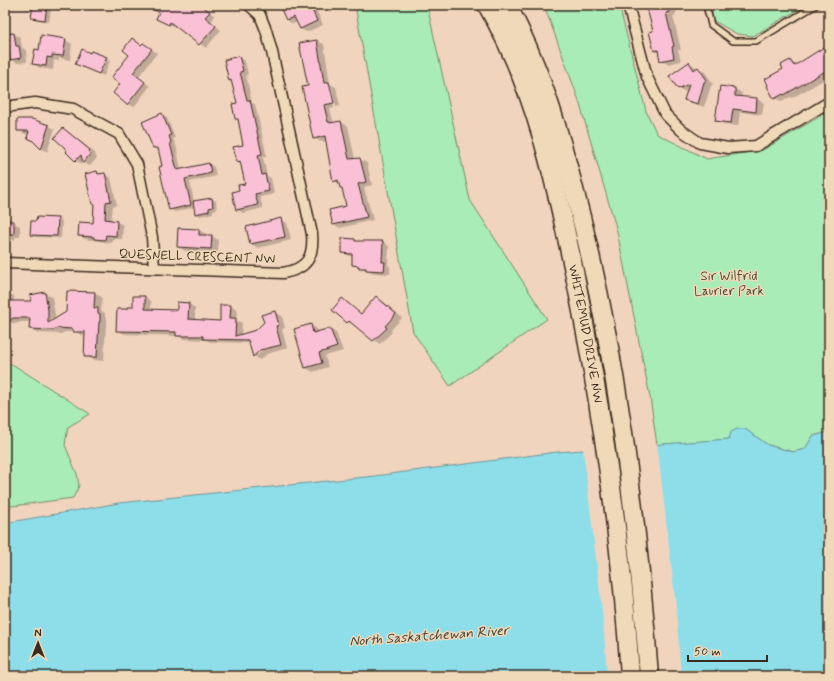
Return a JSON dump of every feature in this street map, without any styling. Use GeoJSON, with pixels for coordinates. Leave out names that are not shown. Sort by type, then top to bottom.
{"type":"FeatureCollection","features":[{"type":"Feature","properties":{"kind":"highway","name":"WHITEMUD DRIVE NW"},"geometry":{"type":"LineString","coordinates":[[487,5],[516,63],[527,90],[567,236],[598,398],[613,498],[627,626],[630,676]]}},
{"type":"Feature","properties":{"kind":"highway","name":"WHITEMUD DRIVE NW"},"geometry":{"type":"LineString","coordinates":[[508,5],[538,70],[550,104],[583,222],[595,277],[618,398],[630,476],[649,676]]}},
{"type":"Feature","properties":{"kind":"street","name":"QUESNELL CRESCENT NW"},"geometry":{"type":"LineString","coordinates":[[5,263],[283,273],[296,270],[307,262],[310,257],[312,245],[311,228],[272,52],[266,30],[260,16],[249,5]]}},
{"type":"Feature","properties":{"kind":"street"},"geometry":{"type":"LineString","coordinates":[[628,5],[647,77],[665,114],[681,130],[700,143],[728,148],[756,146],[829,102]]}},
{"type":"Feature","properties":{"kind":"street"},"geometry":{"type":"LineString","coordinates":[[5,107],[34,103],[73,110],[119,134],[137,164],[152,237],[154,268]]}},
{"type":"Feature","properties":{"kind":"lane"},"geometry":{"type":"LineString","coordinates":[[706,5],[711,25],[732,41],[756,41],[816,5]]}},
{"type":"Feature","properties":{"kind":"green space"},"geometry":{"type":"Polygon","coordinates":[[[355,5],[427,5],[470,200],[547,319],[450,386],[413,332],[355,5]]]}},
{"type":"Feature","properties":{"kind":"green space","name":"Sir Wilfrid Laurier Park"},"geometry":{"type":"Polygon","coordinates":[[[544,5],[619,5],[646,111],[657,134],[707,159],[763,150],[829,111],[829,432],[813,436],[805,449],[793,452],[768,445],[745,429],[729,439],[657,445],[650,397],[617,231],[578,98],[544,5]]]}},
{"type":"Feature","properties":{"kind":"green space"},"geometry":{"type":"Polygon","coordinates":[[[710,5],[806,5],[753,36],[737,34],[714,21],[710,5]]]}},
{"type":"Feature","properties":{"kind":"green space"},"geometry":{"type":"Polygon","coordinates":[[[12,364],[90,414],[68,427],[65,445],[77,474],[79,486],[73,498],[5,507],[5,366],[12,364]]]}},
{"type":"Feature","properties":{"kind":"water","name":"North Saskatchewan River"},"geometry":{"type":"Polygon","coordinates":[[[737,429],[745,429],[768,445],[793,452],[805,449],[813,436],[829,432],[829,676],[5,676],[5,523],[119,503],[375,476],[557,452],[729,439],[731,432],[737,429]]]}},
{"type":"Feature","properties":{"kind":"pier"},"geometry":{"type":"Polygon","coordinates":[[[657,443],[676,607],[681,676],[607,676],[603,619],[583,448],[657,443]]]}},
{"type":"Feature","properties":{"kind":"building"},"geometry":{"type":"Polygon","coordinates":[[[33,5],[47,5],[45,20],[31,18],[33,5]]]}},
{"type":"Feature","properties":{"kind":"building"},"geometry":{"type":"Polygon","coordinates":[[[142,5],[201,5],[210,12],[205,17],[216,26],[199,45],[170,22],[169,25],[156,19],[159,12],[142,5]]]}},
{"type":"Feature","properties":{"kind":"building"},"geometry":{"type":"Polygon","coordinates":[[[284,5],[310,5],[317,21],[300,29],[294,17],[286,20],[280,7],[284,5]]]}},
{"type":"Feature","properties":{"kind":"building"},"geometry":{"type":"Polygon","coordinates":[[[646,5],[667,5],[669,12],[666,13],[674,46],[672,47],[674,58],[660,61],[658,50],[654,51],[649,32],[653,31],[646,5]]]}},
{"type":"Feature","properties":{"kind":"building"},"geometry":{"type":"Polygon","coordinates":[[[14,33],[16,46],[19,46],[21,58],[10,60],[9,52],[5,53],[5,34],[14,33]]]}},
{"type":"Feature","properties":{"kind":"building"},"geometry":{"type":"Polygon","coordinates":[[[41,35],[66,39],[63,56],[52,55],[52,58],[47,57],[46,66],[32,64],[35,49],[39,50],[41,35]]]}},
{"type":"Feature","properties":{"kind":"building"},"geometry":{"type":"Polygon","coordinates":[[[132,38],[141,45],[143,43],[152,49],[133,73],[145,82],[127,105],[113,93],[120,84],[111,78],[129,55],[123,50],[132,38]]]}},
{"type":"Feature","properties":{"kind":"building"},"geometry":{"type":"Polygon","coordinates":[[[317,40],[324,83],[329,82],[334,103],[324,105],[328,122],[341,121],[349,159],[360,158],[366,182],[358,184],[367,217],[333,225],[329,210],[346,206],[342,188],[340,188],[338,180],[333,182],[325,136],[313,139],[302,87],[308,86],[299,43],[317,40]]]}},
{"type":"Feature","properties":{"kind":"building"},"geometry":{"type":"Polygon","coordinates":[[[829,44],[829,69],[784,95],[783,94],[774,99],[765,79],[783,69],[781,65],[790,60],[794,66],[829,44]]]}},
{"type":"Feature","properties":{"kind":"building"},"geometry":{"type":"Polygon","coordinates":[[[82,49],[90,53],[91,51],[107,57],[99,74],[75,64],[82,49]]]}},
{"type":"Feature","properties":{"kind":"building"},"geometry":{"type":"Polygon","coordinates":[[[239,56],[243,71],[240,72],[247,100],[250,100],[262,154],[258,155],[262,175],[265,174],[269,191],[255,194],[258,205],[236,210],[232,192],[239,190],[238,185],[245,184],[240,161],[237,162],[233,147],[243,145],[238,119],[235,119],[232,104],[237,103],[231,80],[229,81],[224,60],[239,56]]]}},
{"type":"Feature","properties":{"kind":"building"},"geometry":{"type":"Polygon","coordinates":[[[689,62],[694,70],[698,67],[707,80],[704,82],[698,104],[684,100],[689,84],[678,89],[669,76],[689,62]]]}},
{"type":"Feature","properties":{"kind":"building"},"geometry":{"type":"Polygon","coordinates":[[[720,86],[735,88],[735,96],[757,98],[756,112],[733,109],[731,123],[715,121],[720,86]]]}},
{"type":"Feature","properties":{"kind":"building"},"geometry":{"type":"Polygon","coordinates":[[[162,113],[171,135],[169,136],[170,143],[177,170],[209,163],[211,173],[185,179],[191,205],[169,210],[159,167],[162,166],[158,148],[153,148],[142,122],[162,113]]]}},
{"type":"Feature","properties":{"kind":"building"},"geometry":{"type":"Polygon","coordinates":[[[17,119],[32,119],[49,125],[41,149],[32,140],[27,138],[29,131],[17,131],[17,119]]]}},
{"type":"Feature","properties":{"kind":"building"},"geometry":{"type":"Polygon","coordinates":[[[63,128],[90,150],[89,151],[91,153],[83,163],[81,155],[75,161],[66,152],[67,151],[65,148],[54,138],[63,128]]]}},
{"type":"Feature","properties":{"kind":"building"},"geometry":{"type":"Polygon","coordinates":[[[97,171],[98,174],[105,173],[111,201],[106,202],[105,219],[117,221],[116,236],[106,235],[105,240],[94,239],[94,237],[78,236],[79,222],[93,223],[94,204],[92,204],[85,174],[97,171]]]}},
{"type":"Feature","properties":{"kind":"building"},"geometry":{"type":"Polygon","coordinates":[[[212,198],[213,207],[209,208],[209,211],[195,214],[193,201],[212,198]]]}},
{"type":"Feature","properties":{"kind":"building"},"geometry":{"type":"Polygon","coordinates":[[[37,217],[58,218],[57,236],[30,235],[31,221],[36,221],[37,217]]]}},
{"type":"Feature","properties":{"kind":"building"},"geometry":{"type":"Polygon","coordinates":[[[281,218],[285,237],[250,244],[246,227],[281,218]]]}},
{"type":"Feature","properties":{"kind":"building"},"geometry":{"type":"Polygon","coordinates":[[[5,221],[14,221],[14,234],[5,234],[5,221]]]}},
{"type":"Feature","properties":{"kind":"building"},"geometry":{"type":"Polygon","coordinates":[[[178,228],[199,229],[199,235],[212,235],[211,249],[177,247],[178,228]]]}},
{"type":"Feature","properties":{"kind":"building"},"geometry":{"type":"Polygon","coordinates":[[[342,238],[355,239],[355,241],[383,241],[382,262],[385,262],[384,271],[366,270],[366,268],[359,268],[359,266],[352,265],[352,254],[342,253],[342,238]]]}},
{"type":"Feature","properties":{"kind":"building"},"geometry":{"type":"Polygon","coordinates":[[[67,291],[95,292],[94,308],[98,308],[98,313],[100,314],[97,357],[84,357],[85,332],[73,332],[73,329],[57,328],[54,330],[29,329],[30,318],[13,318],[5,324],[5,301],[31,301],[30,295],[45,292],[48,310],[48,323],[66,312],[67,291]]]}},
{"type":"Feature","properties":{"kind":"building"},"geometry":{"type":"Polygon","coordinates":[[[133,296],[145,296],[145,309],[177,310],[177,302],[189,303],[188,319],[220,321],[220,305],[231,305],[230,318],[236,318],[235,336],[256,330],[264,322],[261,315],[275,311],[279,325],[276,326],[281,345],[260,350],[253,357],[248,340],[203,339],[203,336],[176,336],[176,332],[116,331],[117,309],[127,309],[127,307],[133,307],[133,296]]]}},
{"type":"Feature","properties":{"kind":"building"},"geometry":{"type":"Polygon","coordinates":[[[376,296],[396,314],[385,326],[387,328],[373,341],[349,321],[347,323],[332,310],[342,298],[361,314],[376,296]]]}},
{"type":"Feature","properties":{"kind":"building"},"geometry":{"type":"Polygon","coordinates":[[[311,324],[313,333],[330,328],[337,347],[319,353],[322,363],[305,368],[294,329],[311,324]]]}}]}
